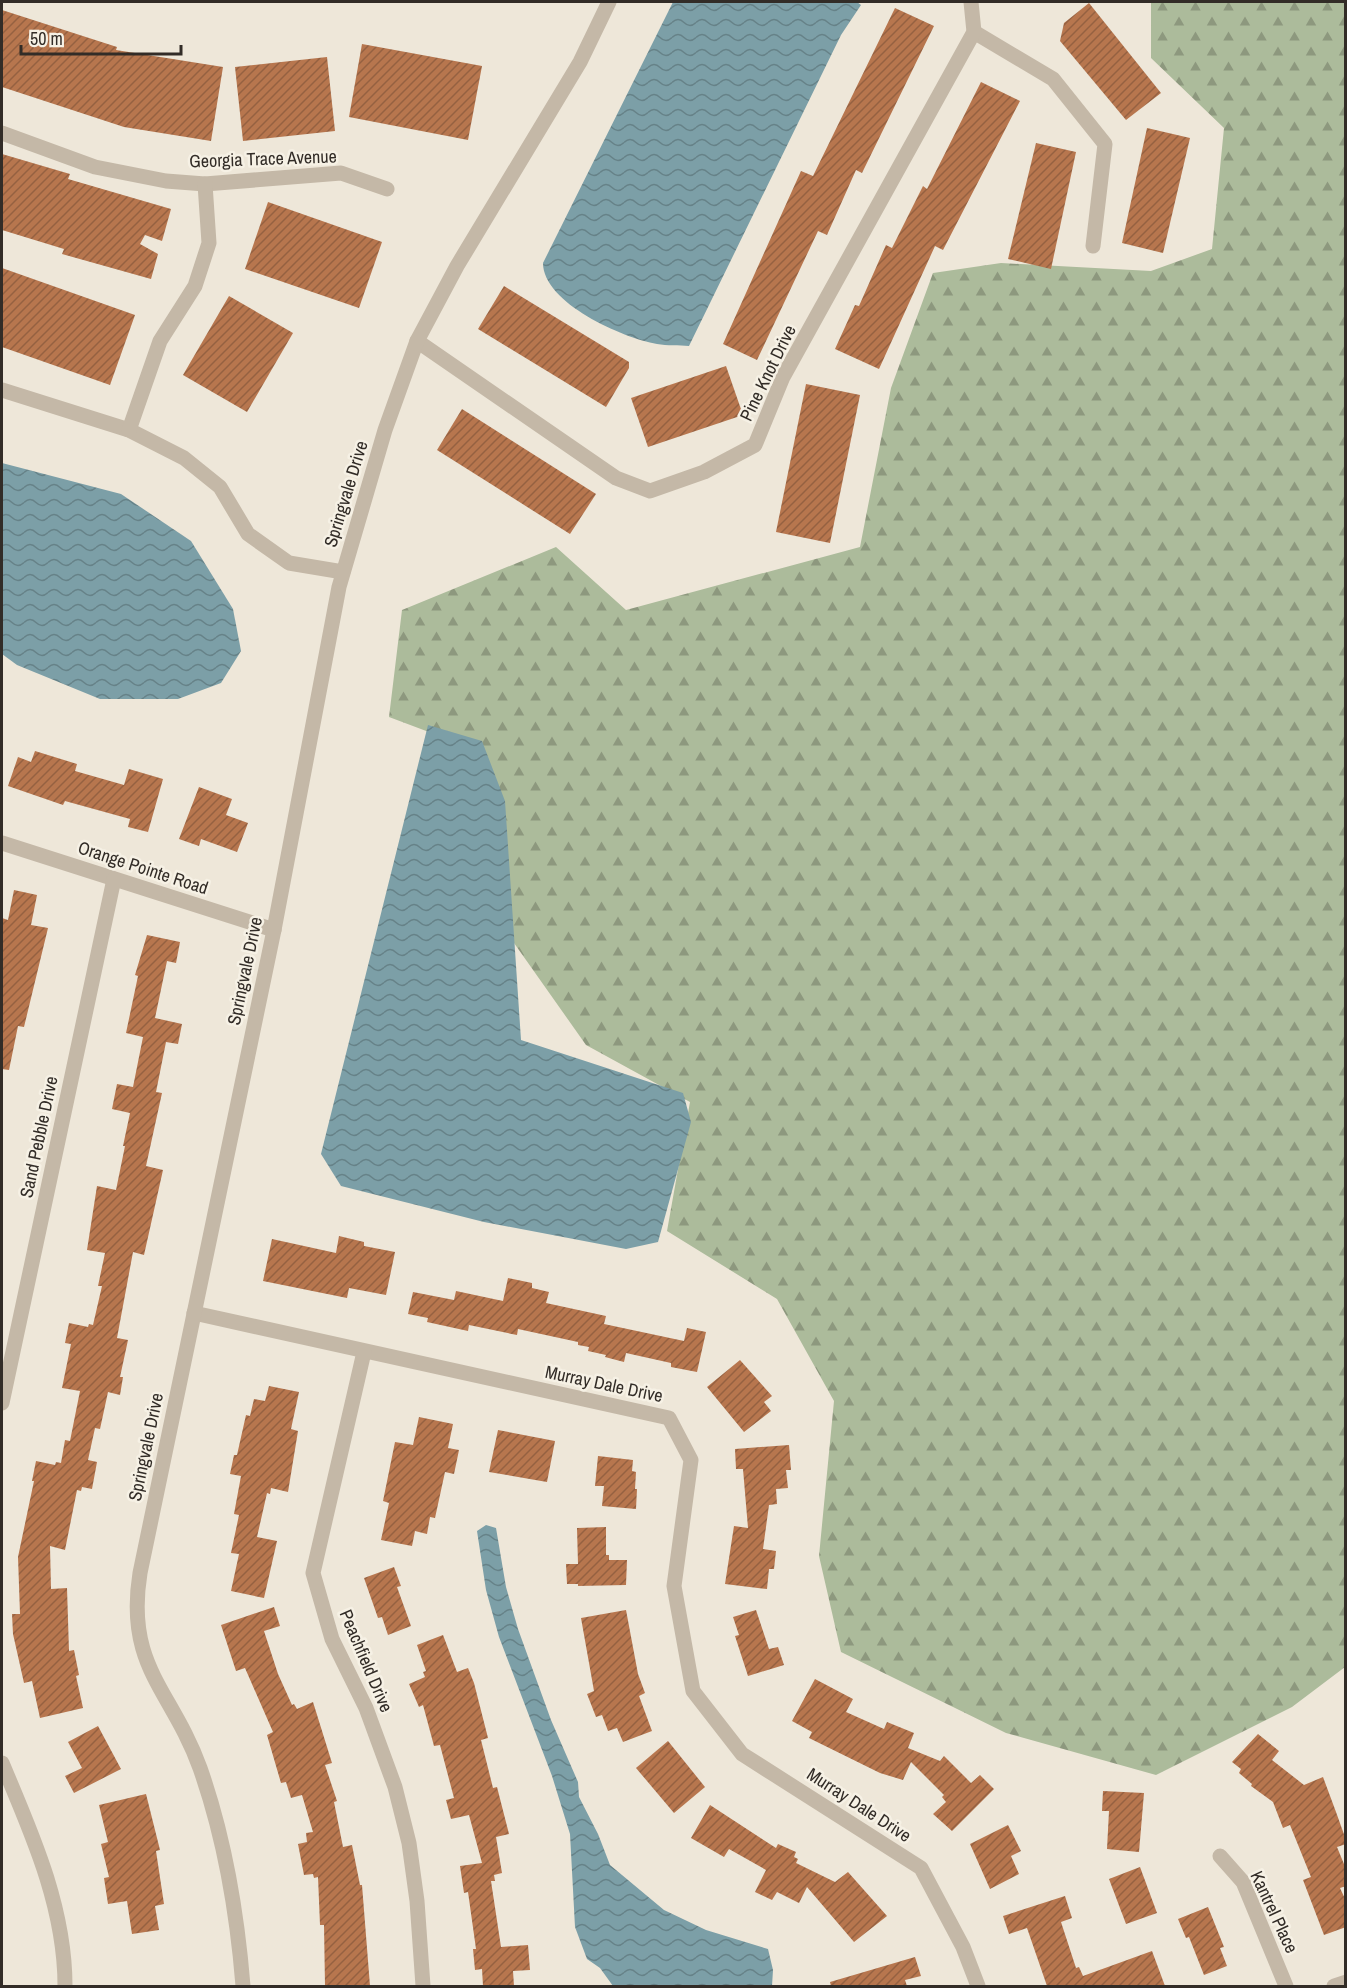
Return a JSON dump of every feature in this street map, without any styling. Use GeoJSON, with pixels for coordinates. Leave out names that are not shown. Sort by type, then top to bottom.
{"type":"FeatureCollection","features":[{"type":"Feature","properties":{"kind":"street","name":"Springvale Drive"},"geometry":{"type":"LineString","coordinates":[[243,1986],[230,1872],[217,1822],[199,1767],[143,1656],[137,1626],[136,1599],[140,1573],[274,930],[343,572],[385,430],[417,340],[457,266],[580,62],[609,2]]}},
{"type":"Feature","properties":{"kind":"street"},"geometry":{"type":"LineString","coordinates":[[971,2],[974,32],[1053,79],[1105,144],[1092,246]]}},
{"type":"Feature","properties":{"kind":"street","name":"Pine Knot Drive"},"geometry":{"type":"LineString","coordinates":[[417,340],[616,477],[650,491],[704,472],[755,445],[783,378],[974,32]]}},
{"type":"Feature","properties":{"kind":"street","name":"Georgia Trace Avenue"},"geometry":{"type":"LineString","coordinates":[[2,134],[95,167],[166,181],[205,184],[341,173],[387,189]]}},
{"type":"Feature","properties":{"kind":"street"},"geometry":{"type":"LineString","coordinates":[[129,430],[160,341],[195,286],[209,243],[205,184]]}},
{"type":"Feature","properties":{"kind":"street"},"geometry":{"type":"LineString","coordinates":[[2,390],[129,430],[184,458],[220,487],[248,534],[289,563],[343,572]]}},
{"type":"Feature","properties":{"kind":"street","name":"Orange Pointe Road"},"geometry":{"type":"LineString","coordinates":[[2,843],[274,930]]}},
{"type":"Feature","properties":{"kind":"street","name":"Sand Pebble Drive"},"geometry":{"type":"LineString","coordinates":[[2,1403],[114,879]]}},
{"type":"Feature","properties":{"kind":"street","name":"Murray Dale Drive"},"geometry":{"type":"LineString","coordinates":[[194,1313],[669,1418],[691,1460],[674,1586],[693,1691],[742,1754],[921,1868],[963,1947],[978,1986]]}},
{"type":"Feature","properties":{"kind":"street","name":"Peachfield Drive"},"geometry":{"type":"LineString","coordinates":[[363,1352],[313,1573],[332,1639],[366,1708],[395,1787],[409,1843],[417,1901],[423,1986]]}},
{"type":"Feature","properties":{"kind":"street"},"geometry":{"type":"LineString","coordinates":[[2,1763],[44,1863],[65,1962],[64,1986]]}},
{"type":"Feature","properties":{"kind":"street","name":"Kantrel Place"},"geometry":{"type":"LineString","coordinates":[[1220,1856],[1243,1882],[1286,1986]]}},
{"type":"Feature","properties":{"kind":"street"},"geometry":{"type":"LineString","coordinates":[[1335,1986],[1346,1982]]}},
{"type":"Feature","properties":{"kind":"green space"},"geometry":{"type":"Polygon","coordinates":[[[1151,2],[1345,2],[1345,1667],[1292,1707],[1156,1775],[1006,1733],[841,1652],[819,1556],[834,1401],[777,1299],[667,1231],[690,1102],[586,1045],[514,943],[482,752],[389,717],[402,610],[556,547],[626,610],[860,547],[891,388],[933,273],[1001,263],[1151,271],[1212,249],[1224,128],[1151,58],[1151,2]]]}},
{"type":"Feature","properties":{"kind":"water"},"geometry":{"type":"Polygon","coordinates":[[[673,2],[857,2],[861,5],[841,35],[689,346],[661,345],[642,340],[587,316],[556,292],[547,278],[543,263],[673,2]]]}},
{"type":"Feature","properties":{"kind":"water"},"geometry":{"type":"Polygon","coordinates":[[[2,463],[121,494],[191,541],[233,609],[241,651],[221,683],[178,699],[100,699],[17,665],[2,654],[2,463]]]}},
{"type":"Feature","properties":{"kind":"water"},"geometry":{"type":"Polygon","coordinates":[[[428,725],[482,741],[505,801],[521,1040],[683,1093],[691,1122],[658,1242],[626,1249],[484,1222],[341,1186],[321,1154],[428,725]]]}},
{"type":"Feature","properties":{"kind":"water"},"geometry":{"type":"Polygon","coordinates":[[[486,1525],[496,1528],[506,1587],[518,1629],[551,1720],[578,1782],[579,1797],[598,1834],[610,1865],[664,1910],[706,1930],[768,1949],[773,1970],[772,1986],[613,1986],[600,1968],[587,1959],[575,1927],[570,1834],[552,1776],[499,1637],[486,1590],[477,1531],[486,1525]]]}},
{"type":"Feature","properties":{"kind":"building"},"geometry":{"type":"Polygon","coordinates":[[[1089,3],[1161,93],[1126,120],[1060,41],[1064,23],[1089,3]]]}},
{"type":"Feature","properties":{"kind":"building"},"geometry":{"type":"Polygon","coordinates":[[[895,8],[934,26],[862,173],[856,170],[827,235],[818,231],[757,360],[723,344],[801,171],[813,176],[895,8]]]}},
{"type":"Feature","properties":{"kind":"building"},"geometry":{"type":"Polygon","coordinates":[[[2,10],[117,47],[116,50],[223,67],[211,141],[124,127],[2,87],[2,10]]]}},
{"type":"Feature","properties":{"kind":"building"},"geometry":{"type":"Polygon","coordinates":[[[362,44],[482,66],[468,140],[349,117],[362,44]]]}},
{"type":"Feature","properties":{"kind":"building"},"geometry":{"type":"Polygon","coordinates":[[[327,57],[335,131],[243,141],[235,67],[327,57]]]}},
{"type":"Feature","properties":{"kind":"building"},"geometry":{"type":"Polygon","coordinates":[[[981,82],[1020,101],[943,250],[935,246],[879,369],[835,349],[855,305],[859,306],[886,245],[892,248],[923,186],[927,189],[981,82]]]}},
{"type":"Feature","properties":{"kind":"building"},"geometry":{"type":"Polygon","coordinates":[[[1147,128],[1190,138],[1163,253],[1122,243],[1147,128]]]}},
{"type":"Feature","properties":{"kind":"building"},"geometry":{"type":"Polygon","coordinates":[[[1036,143],[1076,152],[1051,269],[1008,259],[1036,143]]]}},
{"type":"Feature","properties":{"kind":"building"},"geometry":{"type":"Polygon","coordinates":[[[2,154],[70,174],[68,179],[171,209],[162,241],[145,235],[140,244],[158,254],[151,279],[62,254],[64,249],[2,230],[2,154]]]}},
{"type":"Feature","properties":{"kind":"building"},"geometry":{"type":"Polygon","coordinates":[[[268,202],[382,242],[359,308],[245,269],[268,202]]]}},
{"type":"Feature","properties":{"kind":"building"},"geometry":{"type":"Polygon","coordinates":[[[2,268],[135,315],[110,385],[2,347],[2,268]]]}},
{"type":"Feature","properties":{"kind":"building"},"geometry":{"type":"Polygon","coordinates":[[[504,286],[629,362],[629,368],[606,407],[478,329],[504,286]]]}},
{"type":"Feature","properties":{"kind":"building"},"geometry":{"type":"Polygon","coordinates":[[[229,296],[293,333],[247,412],[183,375],[229,296]]]}},
{"type":"Feature","properties":{"kind":"building"},"geometry":{"type":"Polygon","coordinates":[[[726,366],[743,415],[648,447],[631,398],[726,366]]]}},
{"type":"Feature","properties":{"kind":"building"},"geometry":{"type":"Polygon","coordinates":[[[806,384],[860,395],[830,543],[776,532],[806,384]]]}},
{"type":"Feature","properties":{"kind":"building"},"geometry":{"type":"Polygon","coordinates":[[[462,409],[596,494],[570,534],[437,450],[462,409]]]}},
{"type":"Feature","properties":{"kind":"building"},"geometry":{"type":"Polygon","coordinates":[[[35,751],[77,764],[75,771],[124,785],[129,769],[163,779],[148,832],[128,827],[130,819],[65,801],[63,805],[8,786],[18,757],[31,762],[35,751]]]}},
{"type":"Feature","properties":{"kind":"building"},"geometry":{"type":"Polygon","coordinates":[[[199,787],[232,799],[226,815],[248,823],[237,852],[201,839],[199,846],[179,839],[199,787]]]}},
{"type":"Feature","properties":{"kind":"building"},"geometry":{"type":"Polygon","coordinates":[[[14,890],[37,895],[31,925],[48,928],[24,1027],[18,1026],[9,1070],[2,1069],[2,918],[8,920],[14,890]]]}},
{"type":"Feature","properties":{"kind":"building"},"geometry":{"type":"Polygon","coordinates":[[[147,935],[180,942],[176,963],[167,961],[155,1018],[182,1024],[178,1044],[166,1042],[156,1092],[162,1093],[146,1166],[163,1170],[144,1255],[133,1252],[117,1338],[128,1340],[120,1377],[123,1377],[120,1395],[108,1392],[100,1429],[95,1428],[88,1460],[97,1462],[92,1489],[82,1487],[81,1491],[77,1490],[65,1550],[50,1546],[51,1589],[67,1588],[69,1651],[74,1650],[79,1675],[76,1676],[83,1708],[40,1718],[32,1681],[24,1683],[13,1634],[12,1614],[20,1614],[18,1557],[36,1461],[55,1465],[56,1462],[61,1463],[65,1440],[70,1441],[80,1391],[62,1388],[71,1344],[65,1343],[69,1323],[88,1327],[89,1324],[93,1325],[102,1286],[98,1286],[105,1253],[87,1250],[97,1186],[116,1190],[125,1146],[123,1146],[130,1113],[112,1109],[117,1084],[133,1087],[143,1037],[126,1033],[138,976],[135,975],[147,935]]]}},
{"type":"Feature","properties":{"kind":"building"},"geometry":{"type":"Polygon","coordinates":[[[339,1236],[364,1242],[364,1246],[395,1252],[386,1295],[349,1288],[347,1298],[263,1281],[272,1239],[336,1253],[339,1236]]]}},
{"type":"Feature","properties":{"kind":"building"},"geometry":{"type":"Polygon","coordinates":[[[508,1278],[532,1283],[532,1288],[549,1292],[546,1303],[606,1316],[604,1324],[684,1341],[687,1328],[706,1332],[697,1372],[671,1367],[671,1363],[626,1353],[624,1362],[588,1351],[589,1347],[578,1345],[578,1342],[518,1329],[517,1335],[469,1325],[468,1331],[427,1322],[428,1318],[408,1314],[413,1292],[454,1300],[456,1291],[503,1301],[508,1278]]]}},
{"type":"Feature","properties":{"kind":"building"},"geometry":{"type":"Polygon","coordinates":[[[740,1360],[772,1396],[764,1402],[771,1411],[744,1432],[707,1387],[740,1360]]]}},
{"type":"Feature","properties":{"kind":"building"},"geometry":{"type":"Polygon","coordinates":[[[269,1386],[299,1392],[291,1429],[298,1431],[288,1492],[271,1488],[270,1494],[267,1493],[257,1537],[277,1541],[264,1598],[231,1591],[239,1554],[231,1553],[239,1515],[234,1514],[241,1476],[230,1474],[246,1415],[250,1416],[254,1399],[265,1401],[269,1386]]]}},
{"type":"Feature","properties":{"kind":"building"},"geometry":{"type":"Polygon","coordinates":[[[419,1417],[453,1424],[448,1448],[459,1450],[454,1474],[445,1472],[435,1518],[430,1517],[427,1534],[415,1531],[412,1546],[381,1540],[389,1503],[383,1501],[395,1442],[413,1445],[419,1417]]]}},
{"type":"Feature","properties":{"kind":"building"},"geometry":{"type":"Polygon","coordinates":[[[498,1430],[555,1441],[547,1482],[489,1472],[498,1430]]]}},
{"type":"Feature","properties":{"kind":"building"},"geometry":{"type":"Polygon","coordinates":[[[789,1445],[791,1470],[786,1470],[788,1488],[776,1489],[777,1504],[769,1505],[763,1549],[776,1551],[774,1569],[769,1569],[767,1589],[725,1584],[734,1526],[748,1528],[743,1469],[736,1469],[735,1449],[789,1445]]]}},
{"type":"Feature","properties":{"kind":"building"},"geometry":{"type":"Polygon","coordinates":[[[598,1456],[633,1460],[632,1471],[636,1472],[636,1509],[602,1506],[604,1486],[595,1486],[598,1456]]]}},
{"type":"Feature","properties":{"kind":"building"},"geometry":{"type":"Polygon","coordinates":[[[606,1527],[606,1555],[609,1555],[609,1560],[627,1560],[626,1585],[578,1586],[578,1584],[567,1584],[566,1564],[578,1564],[577,1528],[606,1527]]]}},
{"type":"Feature","properties":{"kind":"building"},"geometry":{"type":"Polygon","coordinates":[[[394,1567],[401,1586],[397,1587],[411,1626],[388,1635],[382,1617],[378,1618],[364,1578],[394,1567]]]}},
{"type":"Feature","properties":{"kind":"building"},"geometry":{"type":"Polygon","coordinates":[[[274,1607],[280,1626],[264,1631],[278,1674],[292,1705],[294,1704],[297,1709],[313,1702],[332,1763],[325,1765],[337,1801],[334,1802],[343,1847],[352,1845],[360,1885],[362,1885],[370,1986],[325,1986],[324,1925],[320,1925],[318,1877],[314,1878],[313,1874],[304,1875],[298,1844],[307,1842],[306,1833],[313,1832],[302,1795],[291,1798],[286,1782],[281,1783],[267,1735],[273,1732],[245,1668],[236,1671],[221,1625],[274,1607]]]}},
{"type":"Feature","properties":{"kind":"building"},"geometry":{"type":"Polygon","coordinates":[[[626,1610],[638,1674],[645,1693],[639,1696],[652,1731],[623,1742],[617,1728],[608,1731],[602,1715],[596,1717],[587,1694],[594,1691],[581,1618],[626,1610]]]}},
{"type":"Feature","properties":{"kind":"building"},"geometry":{"type":"Polygon","coordinates":[[[756,1610],[769,1649],[778,1647],[784,1665],[748,1676],[735,1636],[739,1635],[733,1617],[756,1610]]]}},
{"type":"Feature","properties":{"kind":"building"},"geometry":{"type":"Polygon","coordinates":[[[443,1635],[457,1672],[468,1668],[474,1683],[488,1738],[481,1740],[493,1788],[497,1787],[509,1834],[496,1837],[502,1873],[494,1875],[495,1881],[491,1881],[501,1947],[528,1945],[530,1970],[513,1971],[514,1986],[483,1986],[482,1969],[475,1970],[473,1949],[476,1949],[468,1892],[464,1893],[460,1866],[482,1863],[469,1815],[451,1819],[446,1800],[454,1798],[440,1745],[434,1746],[423,1705],[419,1707],[409,1684],[425,1677],[423,1672],[426,1671],[417,1645],[443,1635]]]}},
{"type":"Feature","properties":{"kind":"building"},"geometry":{"type":"Polygon","coordinates":[[[815,1679],[853,1699],[846,1712],[884,1729],[887,1722],[914,1733],[908,1748],[940,1761],[944,1756],[971,1783],[980,1775],[994,1789],[952,1831],[933,1814],[946,1802],[942,1797],[944,1795],[911,1762],[903,1780],[880,1773],[809,1738],[812,1732],[792,1721],[815,1679]]]}},
{"type":"Feature","properties":{"kind":"building"},"geometry":{"type":"Polygon","coordinates":[[[98,1726],[121,1769],[74,1793],[65,1776],[82,1768],[68,1742],[98,1726]]]}},
{"type":"Feature","properties":{"kind":"building"},"geometry":{"type":"Polygon","coordinates":[[[1258,1734],[1279,1751],[1272,1760],[1304,1785],[1323,1777],[1346,1840],[1346,1844],[1337,1847],[1346,1869],[1346,1886],[1340,1888],[1346,1901],[1346,1927],[1324,1935],[1303,1880],[1311,1877],[1290,1825],[1283,1828],[1273,1802],[1251,1786],[1252,1784],[1239,1773],[1241,1769],[1232,1762],[1258,1734]]]}},
{"type":"Feature","properties":{"kind":"building"},"geometry":{"type":"Polygon","coordinates":[[[668,1741],[705,1787],[674,1813],[636,1768],[668,1741]]]}},
{"type":"Feature","properties":{"kind":"building"},"geometry":{"type":"Polygon","coordinates":[[[1103,1791],[1144,1793],[1139,1852],[1107,1849],[1109,1811],[1102,1811],[1103,1791]]]}},
{"type":"Feature","properties":{"kind":"building"},"geometry":{"type":"Polygon","coordinates":[[[146,1794],[160,1850],[156,1851],[164,1904],[155,1906],[159,1930],[132,1934],[127,1901],[108,1904],[104,1878],[109,1877],[101,1844],[108,1842],[99,1805],[146,1794]]]}},
{"type":"Feature","properties":{"kind":"building"},"geometry":{"type":"Polygon","coordinates":[[[710,1805],[776,1848],[778,1844],[796,1852],[794,1857],[798,1859],[796,1863],[835,1882],[848,1872],[887,1916],[854,1942],[807,1887],[799,1903],[777,1892],[772,1900],[755,1892],[766,1870],[729,1849],[724,1857],[691,1838],[710,1805]]]}},
{"type":"Feature","properties":{"kind":"building"},"geometry":{"type":"Polygon","coordinates":[[[1008,1825],[1021,1851],[1011,1856],[1019,1874],[990,1889],[970,1844],[1008,1825]]]}},
{"type":"Feature","properties":{"kind":"building"},"geometry":{"type":"Polygon","coordinates":[[[1140,1867],[1157,1913],[1126,1924],[1109,1879],[1140,1867]]]}},
{"type":"Feature","properties":{"kind":"building"},"geometry":{"type":"Polygon","coordinates":[[[1065,1896],[1072,1918],[1061,1922],[1076,1968],[1079,1967],[1083,1976],[1152,1951],[1165,1986],[1047,1986],[1027,1928],[1009,1934],[1003,1916],[1065,1896]]]}},
{"type":"Feature","properties":{"kind":"building"},"geometry":{"type":"Polygon","coordinates":[[[1208,1907],[1224,1947],[1220,1948],[1227,1966],[1204,1975],[1189,1937],[1186,1938],[1178,1919],[1208,1907]]]}},
{"type":"Feature","properties":{"kind":"building"},"geometry":{"type":"Polygon","coordinates":[[[915,1957],[921,1976],[905,1980],[907,1986],[831,1986],[830,1982],[915,1957]]]}}]}
